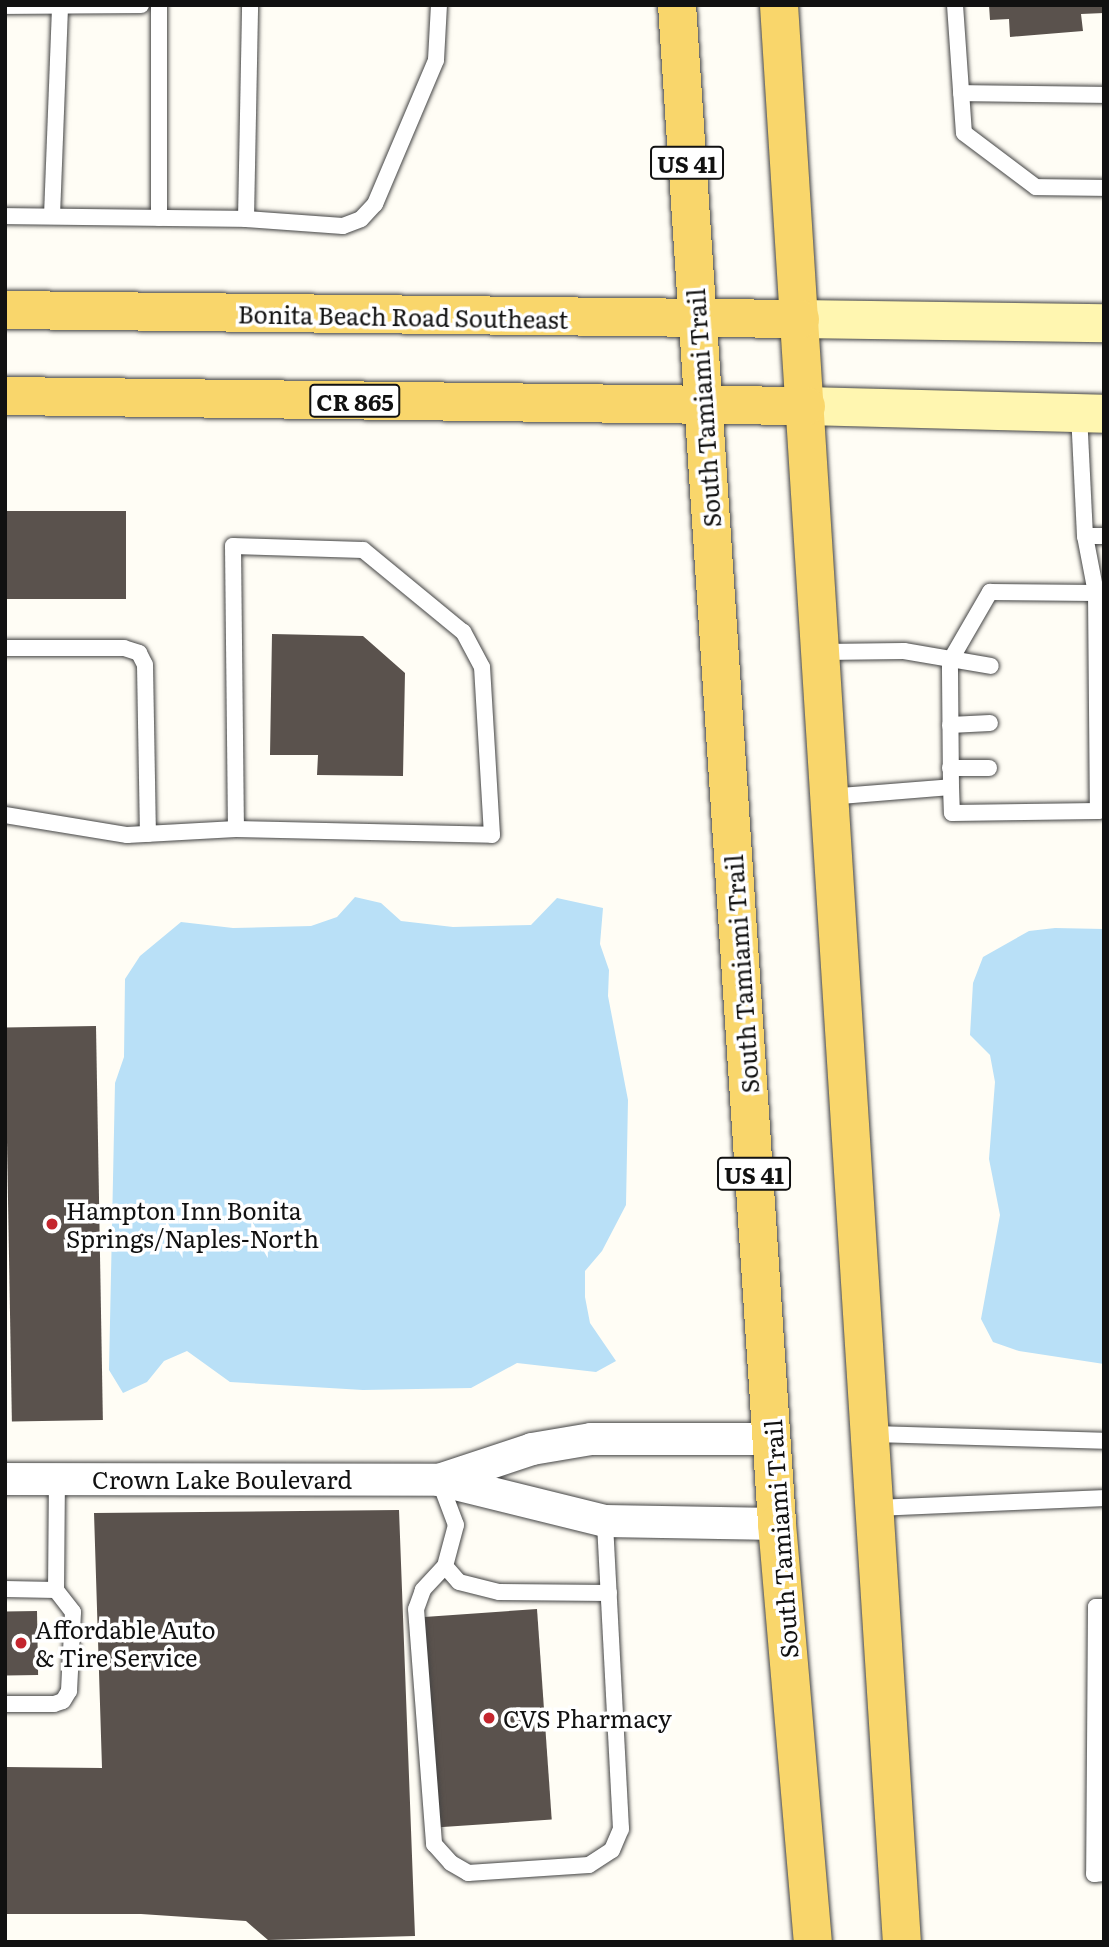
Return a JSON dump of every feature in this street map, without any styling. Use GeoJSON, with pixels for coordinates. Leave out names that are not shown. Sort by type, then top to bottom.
{"type":"FeatureCollection","features":[{"type":"Feature","properties":{"kind":"main road","name":"South Tamiami Trail"},"geometry":{"type":"LineString","coordinates":[[677,5],[777,1524],[813,1942]]}},
{"type":"Feature","properties":{"kind":"main road"},"geometry":{"type":"LineString","coordinates":[[779,5],[823,652],[828,797],[878,1508],[902,1942]]}},
{"type":"Feature","properties":{"kind":"main road","name":"Bonita Beach Road Southeast"},"geometry":{"type":"LineString","coordinates":[[5,310],[697,320],[800,319]]}},
{"type":"Feature","properties":{"kind":"main road"},"geometry":{"type":"LineString","coordinates":[[800,319],[1104,323]]}},
{"type":"Feature","properties":{"kind":"main road","name":"CR 865"},"geometry":{"type":"LineString","coordinates":[[5,396],[806,406],[1091,414]]}},
{"type":"Feature","properties":{"kind":"street","name":"Crown Lake Boulevard"},"geometry":{"type":"LineString","coordinates":[[439,1480],[532,1449],[591,1439],[772,1439]]}},
{"type":"Feature","properties":{"kind":"street","name":"Crown Lake Boulevard"},"geometry":{"type":"LineString","coordinates":[[5,1479],[439,1480],[605,1521],[777,1524]]}},
{"type":"Feature","properties":{"kind":"lane"},"geometry":{"type":"LineString","coordinates":[[5,6],[141,5]]}},
{"type":"Feature","properties":{"kind":"lane"},"geometry":{"type":"LineString","coordinates":[[159,5],[159,218]]}},
{"type":"Feature","properties":{"kind":"lane"},"geometry":{"type":"LineString","coordinates":[[246,219],[250,5]]}},
{"type":"Feature","properties":{"kind":"lane"},"geometry":{"type":"LineString","coordinates":[[5,216],[246,219],[343,226],[361,219],[375,204],[436,60],[439,5]]}},
{"type":"Feature","properties":{"kind":"lane"},"geometry":{"type":"LineString","coordinates":[[955,5],[964,132],[1036,187],[1104,188]]}},
{"type":"Feature","properties":{"kind":"lane"},"geometry":{"type":"LineString","coordinates":[[52,216],[60,6]]}},
{"type":"Feature","properties":{"kind":"lane"},"geometry":{"type":"LineString","coordinates":[[961,93],[1104,95]]}},
{"type":"Feature","properties":{"kind":"lane"},"geometry":{"type":"LineString","coordinates":[[1091,414],[1085,536],[1096,593],[1096,665],[1088,724],[1097,766],[1101,810],[952,813],[950,661],[990,592],[1096,593]]}},
{"type":"Feature","properties":{"kind":"lane"},"geometry":{"type":"LineString","coordinates":[[1085,536],[1104,536]]}},
{"type":"Feature","properties":{"kind":"lane"},"geometry":{"type":"LineString","coordinates":[[5,815],[127,835],[236,829],[492,835],[482,667],[463,632],[363,550],[233,546],[236,829]]}},
{"type":"Feature","properties":{"kind":"lane"},"geometry":{"type":"LineString","coordinates":[[5,648],[124,648],[139,653],[145,665],[148,834]]}},
{"type":"Feature","properties":{"kind":"lane"},"geometry":{"type":"LineString","coordinates":[[823,652],[904,651],[991,666]]}},
{"type":"Feature","properties":{"kind":"lane"},"geometry":{"type":"LineString","coordinates":[[1079,665],[1096,665]]}},
{"type":"Feature","properties":{"kind":"lane"},"geometry":{"type":"LineString","coordinates":[[950,726],[990,723]]}},
{"type":"Feature","properties":{"kind":"lane"},"geometry":{"type":"LineString","coordinates":[[1080,767],[1097,766]]}},
{"type":"Feature","properties":{"kind":"lane"},"geometry":{"type":"LineString","coordinates":[[950,768],[989,768]]}},
{"type":"Feature","properties":{"kind":"lane"},"geometry":{"type":"LineString","coordinates":[[828,797],[951,787]]}},
{"type":"Feature","properties":{"kind":"lane"},"geometry":{"type":"LineString","coordinates":[[873,1434],[1104,1441]]}},
{"type":"Feature","properties":{"kind":"lane"},"geometry":{"type":"LineString","coordinates":[[5,1704],[54,1704],[63,1701],[69,1691],[73,1612],[56,1590],[57,1479]]}},
{"type":"Feature","properties":{"kind":"lane"},"geometry":{"type":"LineString","coordinates":[[439,1480],[456,1525],[445,1566],[423,1590],[416,1609],[433,1844],[451,1863],[468,1873],[500,1874],[589,1865],[612,1850],[621,1829],[605,1521]]}},
{"type":"Feature","properties":{"kind":"lane"},"geometry":{"type":"LineString","coordinates":[[878,1508],[1104,1498]]}},
{"type":"Feature","properties":{"kind":"lane"},"geometry":{"type":"LineString","coordinates":[[445,1566],[459,1582],[499,1592],[609,1593]]}},
{"type":"Feature","properties":{"kind":"lane"},"geometry":{"type":"LineString","coordinates":[[5,1589],[56,1590]]}},
{"type":"Feature","properties":{"kind":"lane"},"geometry":{"type":"LineString","coordinates":[[1104,1607],[1096,1606],[1094,1874],[1104,1873]]}},
{"type":"Feature","properties":{"kind":"water"},"geometry":{"type":"Polygon","coordinates":[[[355,897],[381,903],[401,921],[453,927],[531,925],[557,898],[603,908],[600,944],[609,970],[608,996],[628,1100],[626,1205],[602,1251],[585,1271],[585,1297],[590,1323],[616,1361],[596,1372],[517,1363],[471,1388],[363,1390],[230,1382],[187,1351],[164,1361],[147,1382],[123,1393],[109,1370],[115,1083],[124,1057],[125,979],[140,956],[181,922],[233,928],[311,926],[337,917],[355,897]]]}},
{"type":"Feature","properties":{"kind":"water"},"geometry":{"type":"Polygon","coordinates":[[[1055,928],[1104,929],[1104,1364],[1019,1351],[993,1342],[981,1319],[1000,1215],[989,1159],[995,1082],[990,1055],[970,1035],[973,983],[983,957],[1029,931],[1055,928]]]}},
{"type":"Feature","properties":{"kind":"building"},"geometry":{"type":"Polygon","coordinates":[[[989,5],[1104,5],[1104,13],[1081,14],[1083,31],[1010,37],[1009,19],[990,20],[989,5]]]}},
{"type":"Feature","properties":{"kind":"building"},"geometry":{"type":"Polygon","coordinates":[[[5,511],[126,511],[126,599],[5,599],[5,511]]]}},
{"type":"Feature","properties":{"kind":"building"},"geometry":{"type":"Polygon","coordinates":[[[272,634],[363,636],[405,673],[403,776],[317,775],[318,755],[270,755],[272,634]]]}},
{"type":"Feature","properties":{"kind":"building","name":"Hampton Inn Bonita Springs/Naples-North"},"geometry":{"type":"Polygon","coordinates":[[[96,1026],[103,1420],[12,1422],[5,1028],[96,1026]]]}},
{"type":"Feature","properties":{"kind":"building"},"geometry":{"type":"Polygon","coordinates":[[[399,1510],[415,1936],[268,1940],[246,1921],[141,1914],[5,1914],[5,1767],[102,1768],[94,1513],[399,1510]]]}},
{"type":"Feature","properties":{"kind":"building","name":"CVS Pharmacy"},"geometry":{"type":"Polygon","coordinates":[[[537,1609],[552,1819],[439,1827],[424,1617],[537,1609]]]}},
{"type":"Feature","properties":{"kind":"building","name":"Affordable Auto & Tire Service"},"geometry":{"type":"Polygon","coordinates":[[[37,1611],[38,1675],[6,1676],[5,1612],[37,1611]]]}},
{"type":"Feature","properties":{"kind":"place","name":"Hampton Inn Bonita Springs/Naples-North"},"geometry":{"type":"Point","coordinates":[52,1224]}},
{"type":"Feature","properties":{"kind":"place","name":"Affordable Auto & Tire Service"},"geometry":{"type":"Point","coordinates":[21,1643]}},
{"type":"Feature","properties":{"kind":"place","name":"CVS Pharmacy"},"geometry":{"type":"Point","coordinates":[489,1718]}}]}
